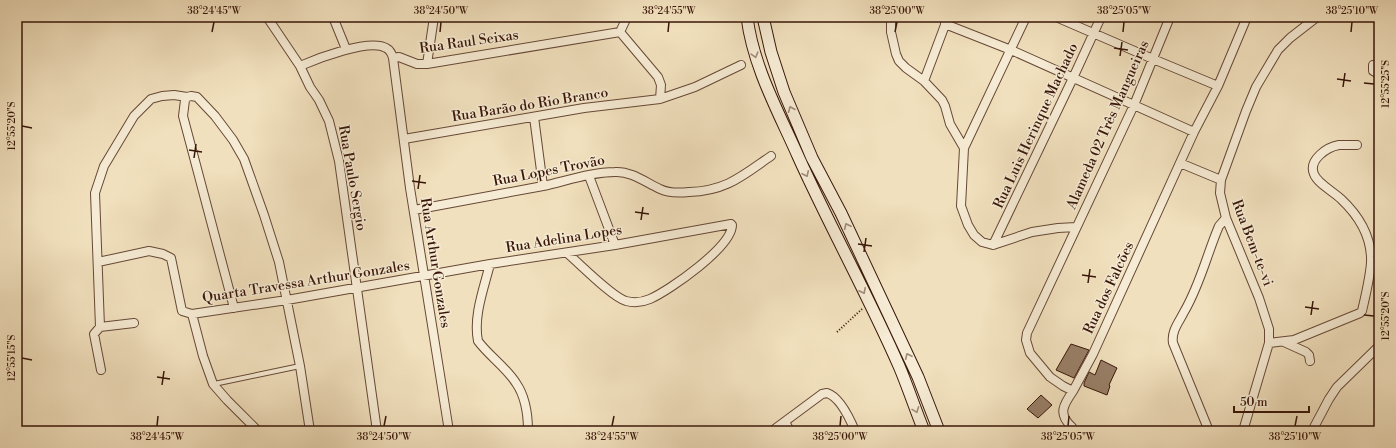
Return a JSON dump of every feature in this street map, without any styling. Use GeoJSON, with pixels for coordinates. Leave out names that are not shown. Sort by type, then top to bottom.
{"type":"FeatureCollection","features":[{"type":"Feature","properties":{"kind":"main road"},"geometry":{"type":"LineString","coordinates":[[747,17],[749,34],[756,59],[804,170],[899,366],[924,431]]}},
{"type":"Feature","properties":{"kind":"main road"},"geometry":{"type":"LineString","coordinates":[[763,17],[771,52],[784,92],[812,158],[842,213],[918,377],[939,431]]}},
{"type":"Feature","properties":{"kind":"street","name":"Rua Paulo Sergio"},"geometry":{"type":"LineString","coordinates":[[267,17],[300,66],[310,87],[319,100],[329,121],[333,136],[338,161],[377,431]]}},
{"type":"Feature","properties":{"kind":"street"},"geometry":{"type":"LineString","coordinates":[[333,17],[346,49]]}},
{"type":"Feature","properties":{"kind":"street"},"geometry":{"type":"LineString","coordinates":[[427,64],[434,17]]}},
{"type":"Feature","properties":{"kind":"street"},"geometry":{"type":"LineString","coordinates":[[627,17],[620,32],[658,77],[661,85],[660,99]]}},
{"type":"Feature","properties":{"kind":"street"},"geometry":{"type":"LineString","coordinates":[[891,17],[891,32],[899,61],[924,81],[942,100],[950,124],[964,148]]}},
{"type":"Feature","properties":{"kind":"street"},"geometry":{"type":"LineString","coordinates":[[994,245],[982,242],[974,236],[963,214],[961,206],[964,148],[1026,17]]}},
{"type":"Feature","properties":{"kind":"street"},"geometry":{"type":"LineString","coordinates":[[1056,17],[1153,60],[1218,86]]}},
{"type":"Feature","properties":{"kind":"street","name":"Rua Luis Herinque Machado"},"geometry":{"type":"LineString","coordinates":[[994,245],[1101,17]]}},
{"type":"Feature","properties":{"kind":"street","name":"Alameda 02 Três Mangueiras"},"geometry":{"type":"LineString","coordinates":[[994,245],[1032,232],[1076,227],[1134,105],[1170,17]]}},
{"type":"Feature","properties":{"kind":"street","name":"Rua dos Falcões"},"geometry":{"type":"LineString","coordinates":[[1072,427],[1067,423],[1064,417],[1064,404],[1073,391],[1093,354],[1194,132],[1218,86],[1247,17]]}},
{"type":"Feature","properties":{"kind":"street","name":"Rua Bem-te-vi"},"geometry":{"type":"LineString","coordinates":[[1243,431],[1269,342],[1269,329],[1259,298],[1226,218],[1220,193],[1221,180],[1256,87],[1278,50],[1290,38],[1317,17]]}},
{"type":"Feature","properties":{"kind":"street"},"geometry":{"type":"LineString","coordinates":[[924,81],[946,20],[1194,132]]}},
{"type":"Feature","properties":{"kind":"street","name":"Rua Raul Seixas"},"geometry":{"type":"LineString","coordinates":[[393,58],[399,57],[417,64],[427,64],[620,32]]}},
{"type":"Feature","properties":{"kind":"street"},"geometry":{"type":"LineString","coordinates":[[300,66],[315,59],[346,49],[378,46],[386,48],[391,52],[393,58]]}},
{"type":"Feature","properties":{"kind":"street","name":"Rua Arthur Gonzales"},"geometry":{"type":"LineString","coordinates":[[393,58],[414,210],[449,431]]}},
{"type":"Feature","properties":{"kind":"street","name":"Rua Barão do Rio Branco"},"geometry":{"type":"LineString","coordinates":[[404,139],[584,108],[660,99],[695,87],[740,65]]}},
{"type":"Feature","properties":{"kind":"street"},"geometry":{"type":"LineString","coordinates":[[1372,65],[1373,71],[1379,74]]}},
{"type":"Feature","properties":{"kind":"street"},"geometry":{"type":"LineString","coordinates":[[101,370],[94,334],[100,327],[95,193],[104,166],[134,116],[151,99],[168,96],[197,97],[233,140],[244,159],[264,215],[279,262],[300,366],[310,431]]}},
{"type":"Feature","properties":{"kind":"street"},"geometry":{"type":"LineString","coordinates":[[187,97],[185,100],[183,116],[234,308]]}},
{"type":"Feature","properties":{"kind":"street"},"geometry":{"type":"LineString","coordinates":[[534,117],[543,186]]}},
{"type":"Feature","properties":{"kind":"street"},"geometry":{"type":"LineString","coordinates":[[1269,342],[1284,342],[1301,338],[1362,311],[1372,259],[1368,239],[1358,219],[1347,205],[1332,190],[1314,176],[1313,170],[1316,159],[1331,148],[1338,145],[1357,145]]}},
{"type":"Feature","properties":{"kind":"street","name":"Rua Lopes Trovão"},"geometry":{"type":"LineString","coordinates":[[414,210],[615,172],[626,173],[661,190],[680,193],[704,192],[724,187],[771,156]]}},
{"type":"Feature","properties":{"kind":"street"},"geometry":{"type":"LineString","coordinates":[[1180,163],[1221,180]]}},
{"type":"Feature","properties":{"kind":"street"},"geometry":{"type":"LineString","coordinates":[[589,176],[615,245]]}},
{"type":"Feature","properties":{"kind":"street"},"geometry":{"type":"LineString","coordinates":[[1209,431],[1175,349],[1172,337],[1174,329],[1191,300],[1219,226],[1226,218]]}},
{"type":"Feature","properties":{"kind":"street","name":"Rua Adelina Lopes"},"geometry":{"type":"LineString","coordinates":[[425,276],[732,224],[732,230],[726,239],[699,268],[666,290],[649,299],[636,302],[626,301],[616,295],[567,253]]}},
{"type":"Feature","properties":{"kind":"street"},"geometry":{"type":"LineString","coordinates":[[1073,391],[1050,377],[1030,353],[1026,340],[1027,333],[1076,227]]}},
{"type":"Feature","properties":{"kind":"street"},"geometry":{"type":"LineString","coordinates":[[98,262],[149,251],[163,254],[171,258],[182,311],[192,314],[203,356],[214,384],[227,400],[258,431]]}},
{"type":"Feature","properties":{"kind":"street"},"geometry":{"type":"LineString","coordinates":[[490,264],[477,316],[476,333],[478,341],[516,383],[524,400],[528,431]]}},
{"type":"Feature","properties":{"kind":"street","name":"Quarta Travessa Arthur Gonzales"},"geometry":{"type":"LineString","coordinates":[[192,314],[287,300],[425,276]]}},
{"type":"Feature","properties":{"kind":"street"},"geometry":{"type":"LineString","coordinates":[[100,327],[134,323]]}},
{"type":"Feature","properties":{"kind":"street"},"geometry":{"type":"LineString","coordinates":[[1284,342],[1306,352],[1309,355],[1310,361]]}},
{"type":"Feature","properties":{"kind":"street"},"geometry":{"type":"LineString","coordinates":[[1312,431],[1328,399],[1337,387],[1379,346]]}},
{"type":"Feature","properties":{"kind":"street"},"geometry":{"type":"LineString","coordinates":[[772,431],[822,394],[827,393],[835,397],[849,416],[855,431]]}},
{"type":"Feature","properties":{"kind":"street"},"geometry":{"type":"LineString","coordinates":[[785,422],[790,431]]}},
{"type":"Feature","properties":{"kind":"lane"},"geometry":{"type":"LineString","coordinates":[[214,384],[300,366]]}},
{"type":"Feature","properties":{"kind":"path"},"geometry":{"type":"LineString","coordinates":[[837,332],[869,303]]}},
{"type":"Feature","properties":{"kind":"path"},"geometry":{"type":"LineString","coordinates":[[1371,431],[1379,419]]}},
{"type":"Feature","properties":{"kind":"building"},"geometry":{"type":"Polygon","coordinates":[[[1071,344],[1089,350],[1074,378],[1056,370],[1071,344]]]}},
{"type":"Feature","properties":{"kind":"building"},"geometry":{"type":"Polygon","coordinates":[[[1101,360],[1117,368],[1109,385],[1107,395],[1084,386],[1089,372],[1095,375],[1101,360]]]}},
{"type":"Feature","properties":{"kind":"building"},"geometry":{"type":"Polygon","coordinates":[[[1041,395],[1052,405],[1038,418],[1027,409],[1041,395]]]}}]}
